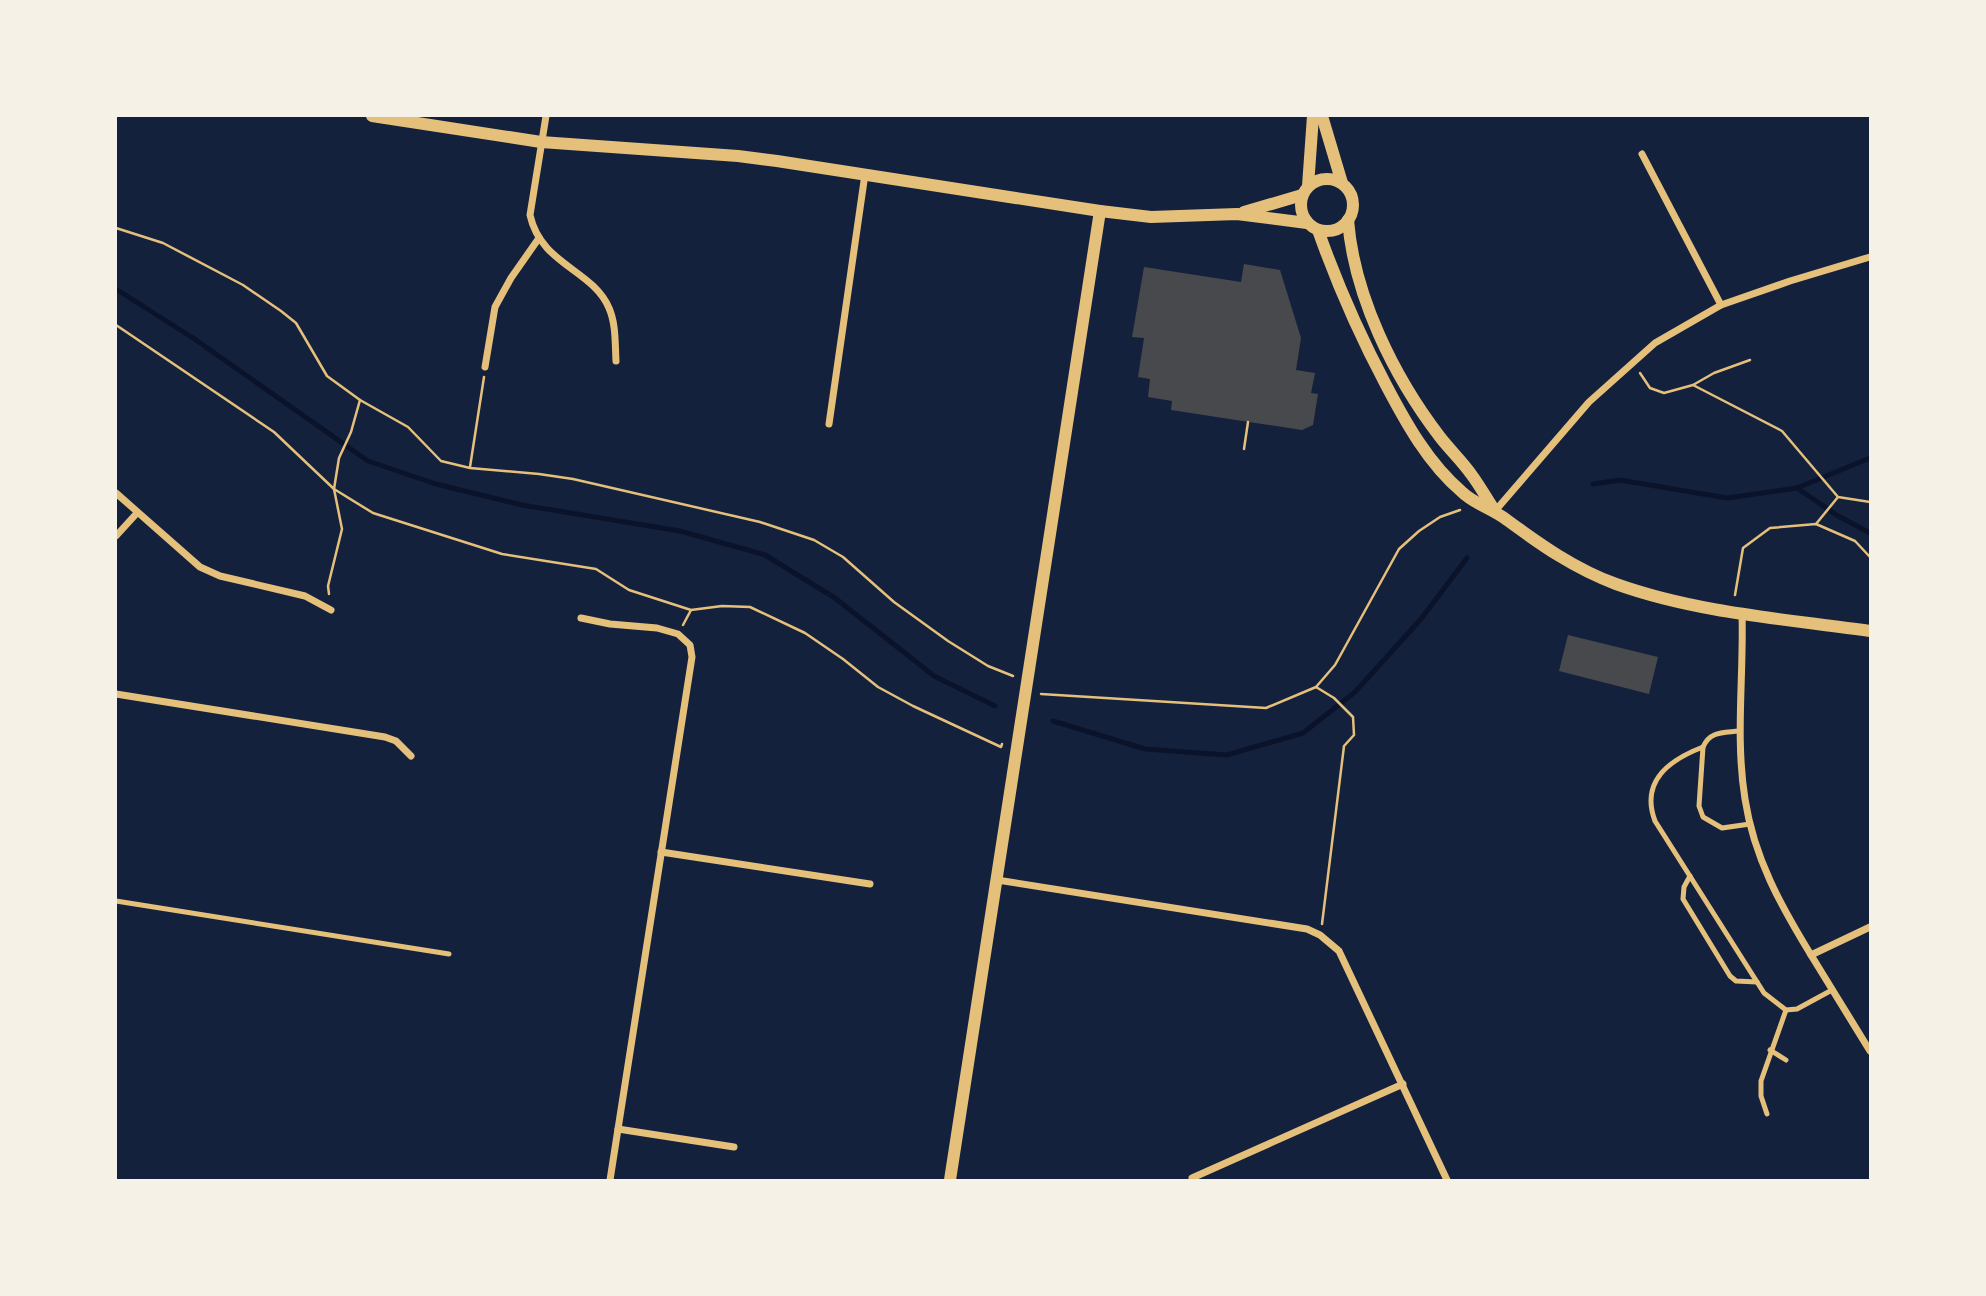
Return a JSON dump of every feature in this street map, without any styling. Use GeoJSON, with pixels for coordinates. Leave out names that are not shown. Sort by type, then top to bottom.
{"type":"FeatureCollection","features":[{"type":"Feature","properties":{"kind":"street"},"geometry":{"type":"LineString","coordinates":[[372,116],[541,142],[738,156],[1100,211],[1152,217],[1237,214],[1335,230],[1348,220],[1352,213],[1352,196],[1342,183],[1322,116]]}},
{"type":"Feature","properties":{"kind":"street"},"geometry":{"type":"LineString","coordinates":[[546,116],[530,215],[533,228],[556,259],[592,284],[608,306],[614,327],[616,361]]}},
{"type":"Feature","properties":{"kind":"street"},"geometry":{"type":"LineString","coordinates":[[1313,116],[1305,190],[1300,209],[1312,226],[1340,292],[1410,431],[1462,493],[1491,509],[1546,549],[1600,577],[1677,601],[1871,631]]}},
{"type":"Feature","properties":{"kind":"street"},"geometry":{"type":"LineString","coordinates":[[1643,154],[1721,306]]}},
{"type":"Feature","properties":{"kind":"street"},"geometry":{"type":"LineString","coordinates":[[829,424],[865,174]]}},
{"type":"Feature","properties":{"kind":"street"},"geometry":{"type":"LineString","coordinates":[[1237,214],[1305,190],[1315,181],[1324,178],[1342,183]]}},
{"type":"Feature","properties":{"kind":"street"},"geometry":{"type":"LineString","coordinates":[[950,1181],[1100,211]]}},
{"type":"Feature","properties":{"kind":"street"},"geometry":{"type":"LineString","coordinates":[[1348,220],[1353,257],[1369,310],[1393,359],[1427,418],[1472,475],[1491,509]]}},
{"type":"Feature","properties":{"kind":"street"},"geometry":{"type":"LineString","coordinates":[[485,367],[495,307],[511,278],[539,239]]}},
{"type":"Feature","properties":{"kind":"street"},"geometry":{"type":"LineString","coordinates":[[1491,509],[1589,402],[1655,343],[1721,306],[1790,281],[1871,257]]}},
{"type":"Feature","properties":{"kind":"street"},"geometry":{"type":"LineString","coordinates":[[1402,415],[1419,404]]}},
{"type":"Feature","properties":{"kind":"street"},"geometry":{"type":"LineString","coordinates":[[1410,431],[1427,418]]}},
{"type":"Feature","properties":{"kind":"street"},"geometry":{"type":"LineString","coordinates":[[116,493],[200,567],[220,576],[304,596],[331,610]]}},
{"type":"Feature","properties":{"kind":"street"},"geometry":{"type":"LineString","coordinates":[[116,536],[137,513]]}},
{"type":"Feature","properties":{"kind":"street"},"geometry":{"type":"LineString","coordinates":[[1742,613],[1739,731],[1749,824],[1760,860],[1788,920],[1871,1051]]}},
{"type":"Feature","properties":{"kind":"street"},"geometry":{"type":"LineString","coordinates":[[581,618],[610,624],[657,628],[678,634],[691,645],[692,657],[610,1181]]}},
{"type":"Feature","properties":{"kind":"street"},"geometry":{"type":"LineString","coordinates":[[116,694],[385,737],[396,741],[411,756]]}},
{"type":"Feature","properties":{"kind":"street"},"geometry":{"type":"LineString","coordinates":[[661,852],[870,884]]}},
{"type":"Feature","properties":{"kind":"street"},"geometry":{"type":"LineString","coordinates":[[996,880],[1307,929],[1320,935],[1339,951],[1447,1181]]}},
{"type":"Feature","properties":{"kind":"street"},"geometry":{"type":"LineString","coordinates":[[1811,955],[1871,927]]}},
{"type":"Feature","properties":{"kind":"street"},"geometry":{"type":"LineString","coordinates":[[1192,1178],[1403,1084]]}},
{"type":"Feature","properties":{"kind":"street"},"geometry":{"type":"LineString","coordinates":[[618,1129],[734,1147]]}},
{"type":"Feature","properties":{"kind":"lane"},"geometry":{"type":"LineString","coordinates":[[1739,731],[1712,734],[1703,747],[1668,765],[1659,774],[1651,798],[1651,810],[1655,821],[1764,993],[1786,1010],[1797,1009],[1832,990]]}},
{"type":"Feature","properties":{"kind":"lane"},"geometry":{"type":"LineString","coordinates":[[1703,747],[1699,806],[1703,817],[1722,828],[1749,824]]}},
{"type":"Feature","properties":{"kind":"lane"},"geometry":{"type":"LineString","coordinates":[[1690,876],[1684,887],[1683,898],[1730,976],[1736,981],[1757,982]]}},
{"type":"Feature","properties":{"kind":"lane"},"geometry":{"type":"LineString","coordinates":[[116,901],[449,954]]}},
{"type":"Feature","properties":{"kind":"lane"},"geometry":{"type":"LineString","coordinates":[[1767,1114],[1761,1096],[1761,1081],[1786,1010]]}},
{"type":"Feature","properties":{"kind":"lane"},"geometry":{"type":"LineString","coordinates":[[1770,1050],[1786,1060]]}},
{"type":"Feature","properties":{"kind":"path"},"geometry":{"type":"LineString","coordinates":[[116,228],[163,243],[243,285],[281,311],[296,323],[327,376],[360,400],[408,426],[441,461],[470,468],[573,480],[760,522],[814,540],[843,557],[894,602],[948,641],[988,666],[1013,676]]}},
{"type":"Feature","properties":{"kind":"path"},"geometry":{"type":"LineString","coordinates":[[116,325],[274,432],[334,489],[373,513],[502,554],[596,569],[629,590],[691,610],[722,606],[750,607],[805,634],[878,687],[912,706],[1001,747],[1003,733]]}},
{"type":"Feature","properties":{"kind":"path"},"geometry":{"type":"LineString","coordinates":[[1632,362],[1650,388],[1664,393],[1693,385],[1714,373],[1750,359]]}},
{"type":"Feature","properties":{"kind":"path"},"geometry":{"type":"LineString","coordinates":[[470,468],[485,367]]}},
{"type":"Feature","properties":{"kind":"path"},"geometry":{"type":"LineString","coordinates":[[1693,385],[1782,430],[1836,499],[1871,502]]}},
{"type":"Feature","properties":{"kind":"path"},"geometry":{"type":"LineString","coordinates":[[331,610],[328,586],[342,530],[334,489],[339,458],[351,432],[360,400]]}},
{"type":"Feature","properties":{"kind":"path"},"geometry":{"type":"LineString","coordinates":[[1244,449],[1248,422]]}},
{"type":"Feature","properties":{"kind":"path"},"geometry":{"type":"LineString","coordinates":[[1816,524],[1836,499]]}},
{"type":"Feature","properties":{"kind":"path"},"geometry":{"type":"LineString","coordinates":[[1046,695],[1266,708],[1316,687],[1335,664],[1399,549],[1440,517],[1458,510],[1491,509]]}},
{"type":"Feature","properties":{"kind":"path"},"geometry":{"type":"LineString","coordinates":[[1735,595],[1743,548],[1770,528],[1816,524],[1855,541],[1871,557]]}},
{"type":"Feature","properties":{"kind":"path"},"geometry":{"type":"LineString","coordinates":[[678,634],[691,610]]}},
{"type":"Feature","properties":{"kind":"path"},"geometry":{"type":"LineString","coordinates":[[1316,687],[1334,698],[1353,717],[1354,735],[1344,746],[1320,935]]}},
{"type":"Feature","properties":{"kind":"building"},"geometry":{"type":"Polygon","coordinates":[[[1244,264],[1280,270],[1301,338],[1296,370],[1315,373],[1311,393],[1318,394],[1313,425],[1302,430],[1171,410],[1172,401],[1148,397],[1150,379],[1138,377],[1144,338],[1132,337],[1144,267],[1241,282],[1244,264]]]}},
{"type":"Feature","properties":{"kind":"building"},"geometry":{"type":"Polygon","coordinates":[[[1568,635],[1658,657],[1649,694],[1559,671],[1568,635]]]}},
{"type":"Feature","properties":{"kind":"waterway"},"geometry":{"type":"LineString","coordinates":[[116,289],[193,338],[368,461],[436,484],[522,505],[680,531],[765,555],[835,598],[934,676],[995,706]]}},
{"type":"Feature","properties":{"kind":"waterway"},"geometry":{"type":"LineString","coordinates":[[1593,484],[1620,480],[1727,498],[1797,488],[1870,458]]}},
{"type":"Feature","properties":{"kind":"waterway"},"geometry":{"type":"LineString","coordinates":[[1797,488],[1838,516],[1870,533]]}},
{"type":"Feature","properties":{"kind":"waterway"},"geometry":{"type":"LineString","coordinates":[[1053,721],[1145,749],[1227,755],[1303,733],[1355,692],[1421,619],[1467,558]]}}]}
